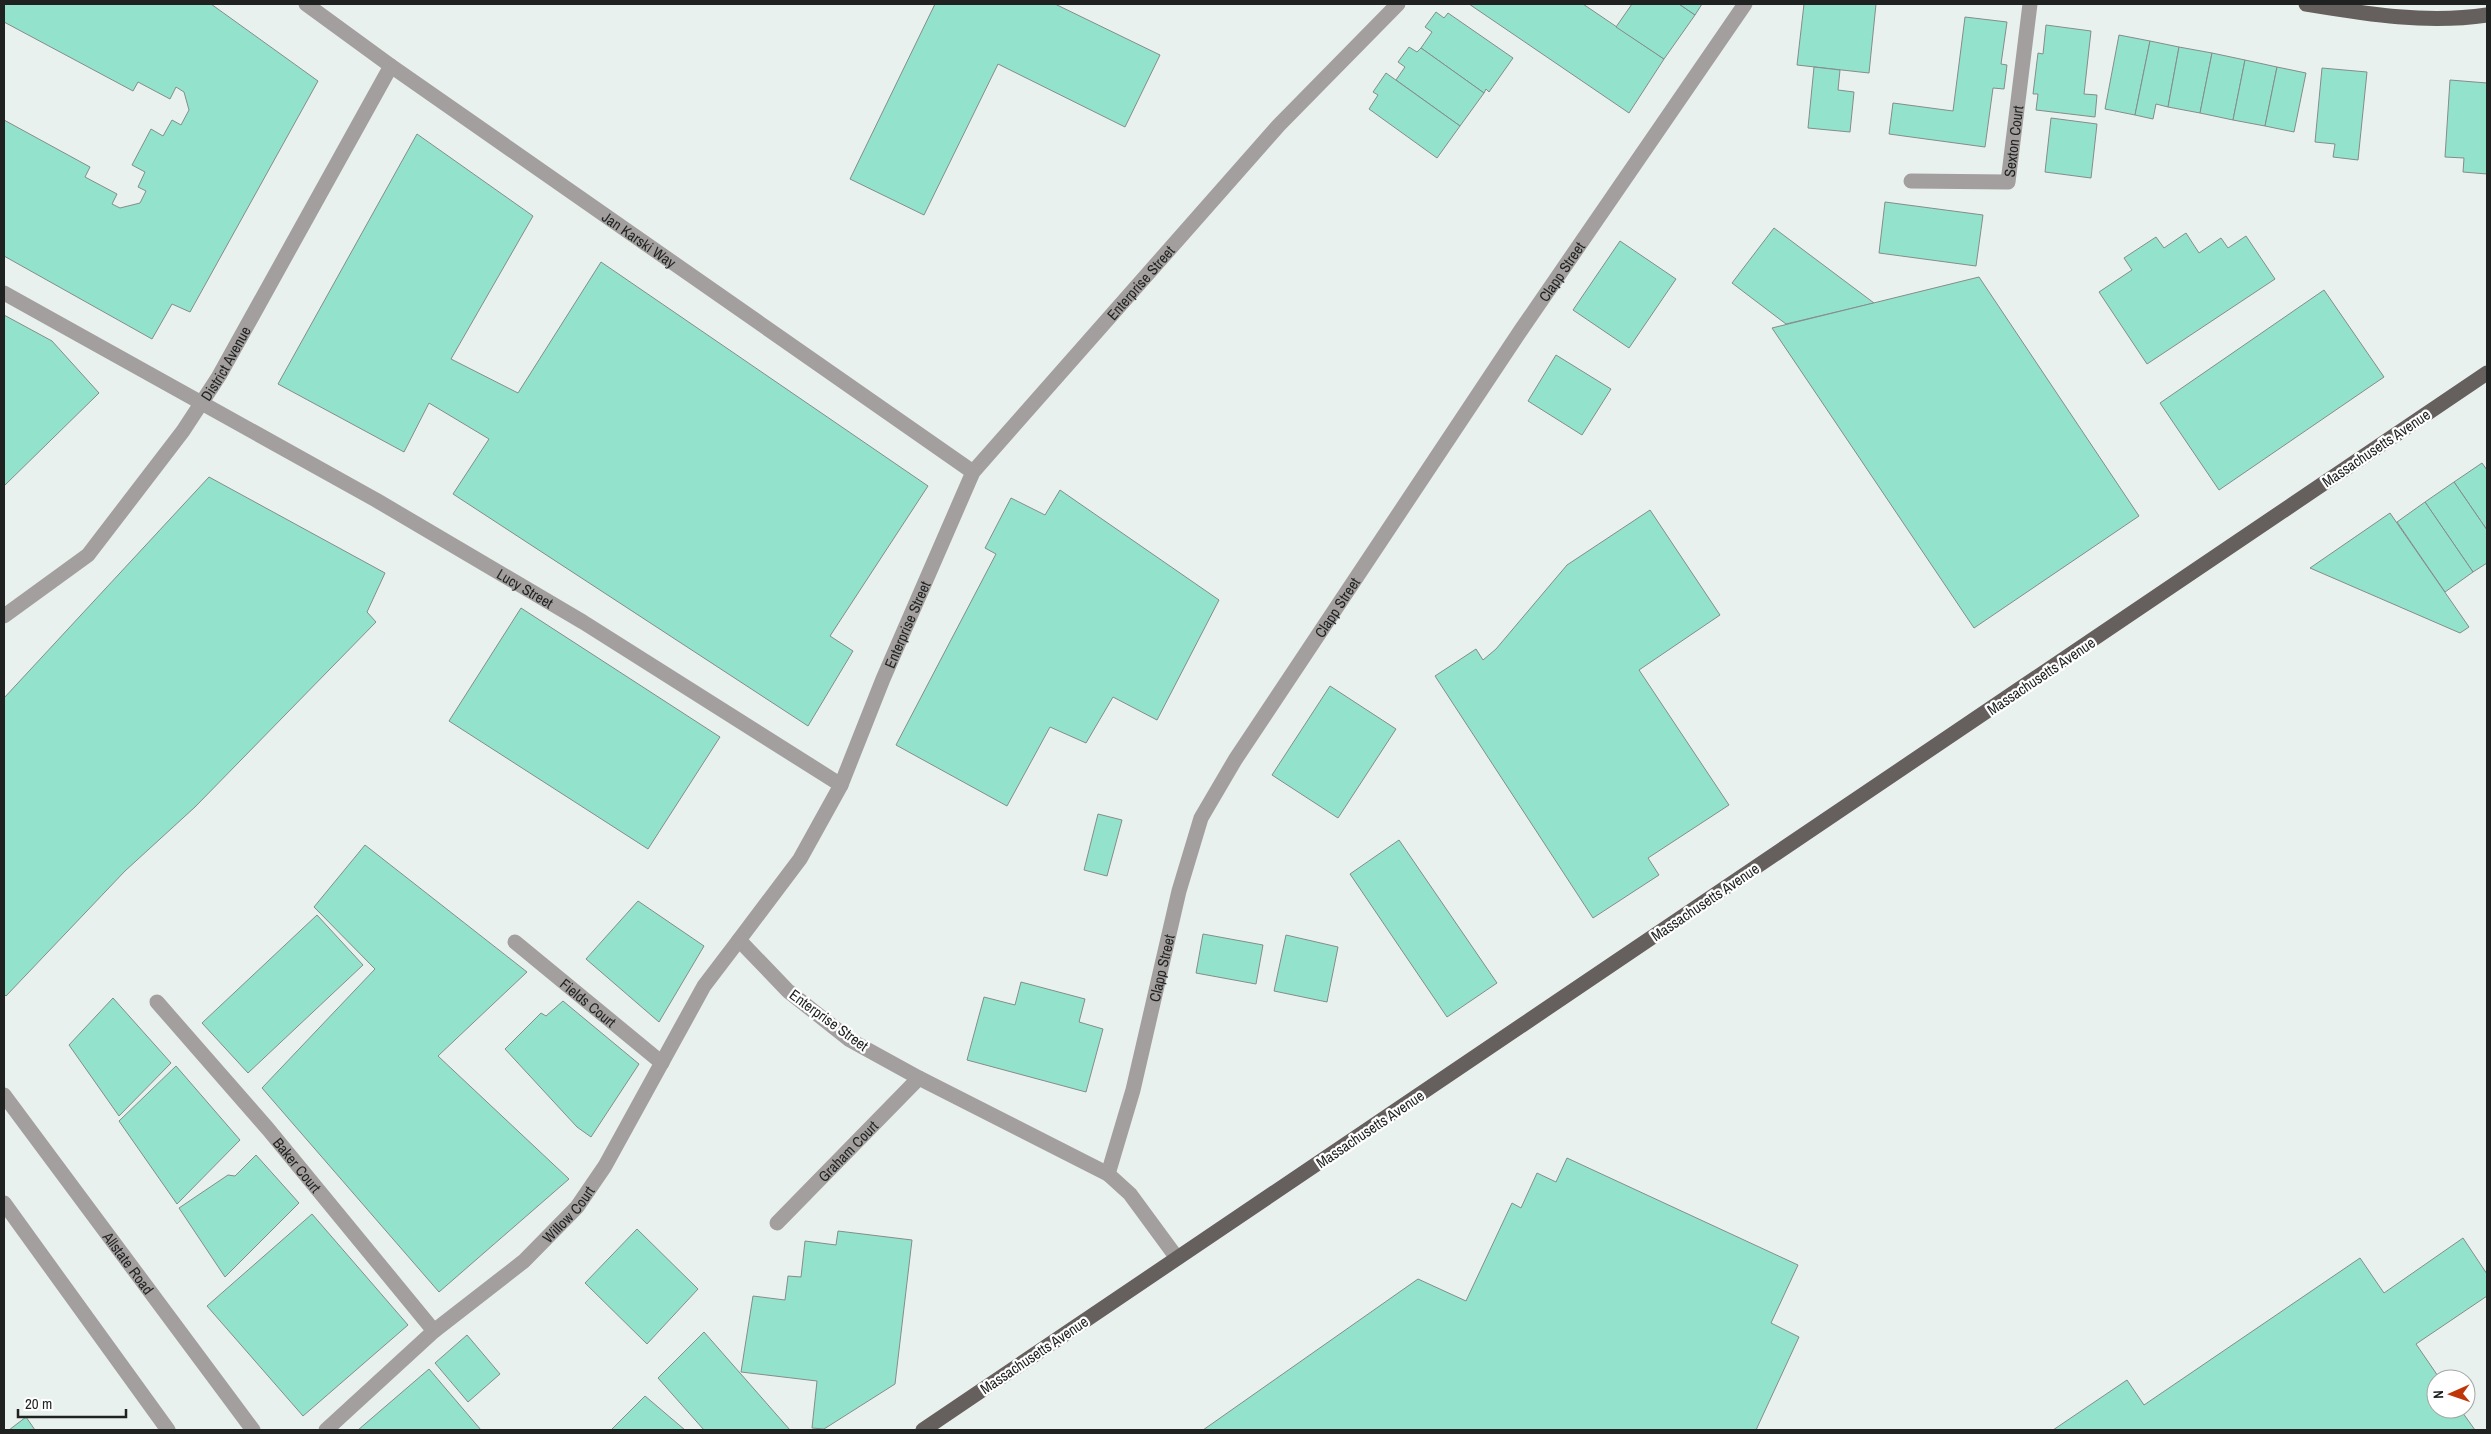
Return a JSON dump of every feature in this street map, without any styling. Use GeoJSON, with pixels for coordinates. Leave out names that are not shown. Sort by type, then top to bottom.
{"type":"FeatureCollection","features":[{"type":"Feature","properties":{"kind":"main road"},"geometry":{"type":"LineString","coordinates":[[2306,4],[2370,15],[2416,19],[2459,19],[2487,14]]}},
{"type":"Feature","properties":{"kind":"main road","name":"Massachusetts Avenue"},"geometry":{"type":"LineString","coordinates":[[923,1430],[2487,373]]}},
{"type":"Feature","properties":{"kind":"street","name":"Jan Karski Way"},"geometry":{"type":"LineString","coordinates":[[306,4],[391,66],[972,472]]}},
{"type":"Feature","properties":{"kind":"street","name":"Enterprise Street"},"geometry":{"type":"LineString","coordinates":[[1108,1174],[919,1078],[850,1040],[788,991],[739,940],[800,859],[841,785],[883,679],[972,472],[1029,410],[1279,125],[1398,4]]}},
{"type":"Feature","properties":{"kind":"street","name":"Clapp Street"},"geometry":{"type":"LineString","coordinates":[[1108,1174],[1133,1090],[1179,891],[1201,818],[1235,760],[1521,330],[1745,4]]}},
{"type":"Feature","properties":{"kind":"street","name":"Sexton Court"},"geometry":{"type":"LineString","coordinates":[[1911,180],[2008,182],[2030,4]]}},
{"type":"Feature","properties":{"kind":"street","name":"District Avenue"},"geometry":{"type":"LineString","coordinates":[[4,616],[88,555],[172,447],[201,404],[391,66]]}},
{"type":"Feature","properties":{"kind":"street","name":"Lucy Street"},"geometry":{"type":"LineString","coordinates":[[4,293],[376,500],[583,622],[841,785]]}},
{"type":"Feature","properties":{"kind":"street","name":"Willow Court"},"geometry":{"type":"LineString","coordinates":[[326,1430],[434,1331],[524,1261],[578,1206],[605,1166],[704,986],[739,940]]}},
{"type":"Feature","properties":{"kind":"street","name":"Fields Court"},"geometry":{"type":"LineString","coordinates":[[515,942],[662,1063]]}},
{"type":"Feature","properties":{"kind":"street","name":"Baker Court"},"geometry":{"type":"LineString","coordinates":[[157,1002],[268,1129],[434,1331]]}},
{"type":"Feature","properties":{"kind":"street","name":"Graham Court"},"geometry":{"type":"LineString","coordinates":[[777,1223],[919,1078]]}},
{"type":"Feature","properties":{"kind":"street","name":"Allstate Road"},"geometry":{"type":"LineString","coordinates":[[4,1095],[253,1430]]}},
{"type":"Feature","properties":{"kind":"street"},"geometry":{"type":"LineString","coordinates":[[1108,1174],[1130,1194],[1177,1258]]}},
{"type":"Feature","properties":{"kind":"street"},"geometry":{"type":"LineString","coordinates":[[4,1203],[168,1430]]}},
{"type":"Feature","properties":{"kind":"building"},"geometry":{"type":"Polygon","coordinates":[[[4,4],[211,4],[318,81],[190,312],[172,304],[152,339],[4,256],[4,120],[90,167],[85,177],[117,194],[112,204],[120,208],[140,203],[146,191],[138,187],[145,172],[132,165],[151,129],[163,136],[172,120],[181,125],[189,110],[184,92],[176,87],[170,99],[138,82],[133,91],[4,22],[4,4]]]}},
{"type":"Feature","properties":{"kind":"building"},"geometry":{"type":"Polygon","coordinates":[[[935,4],[1055,4],[1160,55],[1125,127],[998,64],[924,215],[850,179],[935,4]]]}},
{"type":"Feature","properties":{"kind":"building"},"geometry":{"type":"Polygon","coordinates":[[[1469,4],[1583,4],[1664,59],[1629,113],[1469,4]]]}},
{"type":"Feature","properties":{"kind":"building"},"geometry":{"type":"Polygon","coordinates":[[[1632,4],[1679,4],[1695,15],[1664,59],[1616,27],[1632,4]]]}},
{"type":"Feature","properties":{"kind":"building"},"geometry":{"type":"Polygon","coordinates":[[[1679,4],[1702,4],[1695,15],[1679,4]]]}},
{"type":"Feature","properties":{"kind":"building"},"geometry":{"type":"Polygon","coordinates":[[[1804,4],[1876,4],[1869,73],[1797,65],[1804,4]]]}},
{"type":"Feature","properties":{"kind":"building"},"geometry":{"type":"Polygon","coordinates":[[[1436,12],[1444,18],[1448,13],[1513,58],[1489,92],[1486,89],[1484,93],[1421,48],[1432,32],[1425,27],[1436,12]]]}},
{"type":"Feature","properties":{"kind":"building"},"geometry":{"type":"Polygon","coordinates":[[[1965,17],[2007,22],[2001,64],[2007,65],[2004,89],[1993,88],[1985,147],[1889,134],[1893,103],[1953,111],[1965,17]]]}},
{"type":"Feature","properties":{"kind":"building"},"geometry":{"type":"Polygon","coordinates":[[[2046,25],[2091,31],[2084,94],[2097,95],[2095,117],[2036,110],[2038,94],[2033,94],[2038,53],[2043,54],[2046,25]]]}},
{"type":"Feature","properties":{"kind":"building"},"geometry":{"type":"Polygon","coordinates":[[[2119,35],[2150,41],[2135,115],[2105,109],[2119,35]]]}},
{"type":"Feature","properties":{"kind":"building"},"geometry":{"type":"Polygon","coordinates":[[[2150,41],[2179,47],[2168,107],[2156,104],[2153,119],[2135,115],[2150,41]]]}},
{"type":"Feature","properties":{"kind":"building"},"geometry":{"type":"Polygon","coordinates":[[[1409,47],[1417,52],[1421,48],[1484,93],[1460,126],[1396,80],[1405,67],[1398,62],[1409,47]]]}},
{"type":"Feature","properties":{"kind":"building"},"geometry":{"type":"Polygon","coordinates":[[[2179,47],[2212,53],[2200,113],[2168,107],[2179,47]]]}},
{"type":"Feature","properties":{"kind":"building"},"geometry":{"type":"Polygon","coordinates":[[[2212,53],[2245,60],[2233,120],[2200,113],[2212,53]]]}},
{"type":"Feature","properties":{"kind":"building"},"geometry":{"type":"Polygon","coordinates":[[[2245,60],[2277,67],[2265,126],[2233,120],[2245,60]]]}},
{"type":"Feature","properties":{"kind":"building"},"geometry":{"type":"Polygon","coordinates":[[[1814,67],[1840,70],[1838,90],[1854,92],[1850,132],[1808,128],[1814,67]]]}},
{"type":"Feature","properties":{"kind":"building"},"geometry":{"type":"Polygon","coordinates":[[[2277,67],[2306,73],[2294,132],[2265,126],[2277,67]]]}},
{"type":"Feature","properties":{"kind":"building"},"geometry":{"type":"Polygon","coordinates":[[[2322,68],[2367,72],[2358,160],[2333,157],[2335,144],[2315,142],[2322,68]]]}},
{"type":"Feature","properties":{"kind":"building"},"geometry":{"type":"Polygon","coordinates":[[[1386,73],[1460,126],[1437,158],[1369,109],[1378,95],[1373,92],[1386,73]]]}},
{"type":"Feature","properties":{"kind":"building"},"geometry":{"type":"Polygon","coordinates":[[[2450,80],[2487,83],[2487,174],[2463,172],[2464,158],[2445,157],[2450,80]]]}},
{"type":"Feature","properties":{"kind":"building"},"geometry":{"type":"Polygon","coordinates":[[[2051,118],[2097,124],[2091,178],[2045,172],[2051,118]]]}},
{"type":"Feature","properties":{"kind":"building"},"geometry":{"type":"Polygon","coordinates":[[[417,134],[533,216],[451,359],[518,393],[601,262],[928,486],[830,636],[853,651],[808,726],[453,494],[489,439],[429,403],[404,452],[278,384],[417,134]]]}},
{"type":"Feature","properties":{"kind":"building"},"geometry":{"type":"Polygon","coordinates":[[[1885,202],[1983,215],[1976,266],[1879,253],[1885,202]]]}},
{"type":"Feature","properties":{"kind":"building"},"geometry":{"type":"Polygon","coordinates":[[[1774,228],[1874,303],[1786,324],[1732,283],[1774,228]]]}},
{"type":"Feature","properties":{"kind":"building"},"geometry":{"type":"Polygon","coordinates":[[[2186,233],[2199,253],[2221,238],[2228,248],[2246,236],[2275,279],[2147,364],[2099,292],[2132,270],[2124,258],[2156,237],[2164,248],[2186,233]]]}},
{"type":"Feature","properties":{"kind":"building"},"geometry":{"type":"Polygon","coordinates":[[[1620,241],[1676,279],[1629,348],[1573,310],[1620,241]]]}},
{"type":"Feature","properties":{"kind":"building"},"geometry":{"type":"Polygon","coordinates":[[[1979,277],[2139,516],[1974,628],[1772,328],[1979,277]]]}},
{"type":"Feature","properties":{"kind":"building"},"geometry":{"type":"Polygon","coordinates":[[[2324,290],[2384,377],[2219,490],[2160,403],[2324,290]]]}},
{"type":"Feature","properties":{"kind":"building"},"geometry":{"type":"Polygon","coordinates":[[[4,315],[52,341],[99,393],[4,486],[4,315]]]}},
{"type":"Feature","properties":{"kind":"building"},"geometry":{"type":"Polygon","coordinates":[[[1556,355],[1611,389],[1582,435],[1528,401],[1556,355]]]}},
{"type":"Feature","properties":{"kind":"building"},"geometry":{"type":"Polygon","coordinates":[[[2482,463],[2487,470],[2487,530],[2454,482],[2482,463]]]}},
{"type":"Feature","properties":{"kind":"building"},"geometry":{"type":"Polygon","coordinates":[[[209,477],[385,573],[367,612],[376,622],[195,807],[125,871],[6,996],[4,994],[4,698],[209,477]]]}},
{"type":"Feature","properties":{"kind":"building"},"geometry":{"type":"Polygon","coordinates":[[[2454,482],[2487,530],[2487,563],[2473,572],[2425,502],[2454,482]]]}},
{"type":"Feature","properties":{"kind":"building"},"geometry":{"type":"Polygon","coordinates":[[[1060,490],[1219,600],[1157,720],[1113,697],[1086,743],[1050,727],[1007,806],[896,745],[996,554],[985,548],[1011,498],[1045,515],[1060,490]]]}},
{"type":"Feature","properties":{"kind":"building"},"geometry":{"type":"Polygon","coordinates":[[[2425,502],[2473,572],[2445,592],[2397,522],[2425,502]]]}},
{"type":"Feature","properties":{"kind":"building"},"geometry":{"type":"Polygon","coordinates":[[[1650,510],[1720,615],[1639,670],[1729,805],[1648,858],[1659,875],[1593,918],[1435,676],[1476,649],[1483,660],[1496,649],[1567,565],[1650,510]]]}},
{"type":"Feature","properties":{"kind":"building"},"geometry":{"type":"Polygon","coordinates":[[[2390,513],[2469,627],[2460,633],[2310,568],[2390,513]]]}},
{"type":"Feature","properties":{"kind":"building"},"geometry":{"type":"Polygon","coordinates":[[[521,608],[720,737],[648,849],[449,721],[521,608]]]}},
{"type":"Feature","properties":{"kind":"building"},"geometry":{"type":"Polygon","coordinates":[[[1330,686],[1396,729],[1338,818],[1272,775],[1330,686]]]}},
{"type":"Feature","properties":{"kind":"building"},"geometry":{"type":"Polygon","coordinates":[[[1098,814],[1122,820],[1107,876],[1084,870],[1098,814]]]}},
{"type":"Feature","properties":{"kind":"building"},"geometry":{"type":"Polygon","coordinates":[[[1399,840],[1497,983],[1447,1017],[1350,874],[1399,840]]]}},
{"type":"Feature","properties":{"kind":"building"},"geometry":{"type":"Polygon","coordinates":[[[365,845],[527,972],[438,1056],[569,1179],[439,1292],[262,1088],[375,969],[314,907],[365,845]]]}},
{"type":"Feature","properties":{"kind":"building"},"geometry":{"type":"Polygon","coordinates":[[[638,901],[704,946],[659,1022],[586,959],[638,901]]]}},
{"type":"Feature","properties":{"kind":"building"},"geometry":{"type":"Polygon","coordinates":[[[317,915],[363,965],[248,1073],[202,1023],[317,915]]]}},
{"type":"Feature","properties":{"kind":"building"},"geometry":{"type":"Polygon","coordinates":[[[1203,934],[1263,945],[1256,984],[1196,973],[1203,934]]]}},
{"type":"Feature","properties":{"kind":"building"},"geometry":{"type":"Polygon","coordinates":[[[1286,935],[1338,947],[1327,1002],[1274,991],[1286,935]]]}},
{"type":"Feature","properties":{"kind":"building"},"geometry":{"type":"Polygon","coordinates":[[[1021,982],[1085,999],[1079,1022],[1103,1029],[1086,1092],[967,1060],[984,997],[1015,1005],[1021,982]]]}},
{"type":"Feature","properties":{"kind":"building"},"geometry":{"type":"Polygon","coordinates":[[[113,998],[171,1063],[119,1116],[69,1045],[113,998]]]}},
{"type":"Feature","properties":{"kind":"building"},"geometry":{"type":"Polygon","coordinates":[[[563,1001],[639,1064],[591,1137],[577,1127],[505,1049],[541,1013],[546,1016],[563,1001]]]}},
{"type":"Feature","properties":{"kind":"building"},"geometry":{"type":"Polygon","coordinates":[[[176,1066],[240,1140],[177,1204],[119,1121],[176,1066]]]}},
{"type":"Feature","properties":{"kind":"building"},"geometry":{"type":"Polygon","coordinates":[[[256,1155],[299,1203],[225,1277],[179,1208],[228,1175],[235,1176],[256,1155]]]}},
{"type":"Feature","properties":{"kind":"building"},"geometry":{"type":"Polygon","coordinates":[[[1567,1158],[1798,1265],[1771,1323],[1799,1337],[1756,1430],[1203,1430],[1418,1279],[1466,1301],[1512,1203],[1521,1208],[1537,1173],[1556,1182],[1567,1158]]]}},
{"type":"Feature","properties":{"kind":"building"},"geometry":{"type":"Polygon","coordinates":[[[312,1214],[408,1325],[303,1416],[207,1306],[312,1214]]]}},
{"type":"Feature","properties":{"kind":"building"},"geometry":{"type":"Polygon","coordinates":[[[637,1229],[698,1289],[647,1344],[585,1283],[637,1229]]]}},
{"type":"Feature","properties":{"kind":"building"},"geometry":{"type":"Polygon","coordinates":[[[838,1231],[912,1240],[895,1384],[824,1429],[812,1428],[817,1381],[741,1372],[753,1296],[785,1300],[788,1276],[801,1277],[805,1241],[836,1245],[838,1231]]]}},
{"type":"Feature","properties":{"kind":"building"},"geometry":{"type":"Polygon","coordinates":[[[2463,1238],[2487,1274],[2487,1296],[2416,1344],[2433,1369],[2426,1369],[2426,1419],[2467,1419],[2475,1430],[2053,1430],[2127,1380],[2144,1405],[2360,1258],[2384,1293],[2463,1238]]]}},
{"type":"Feature","properties":{"kind":"building"},"geometry":{"type":"Polygon","coordinates":[[[704,1332],[790,1430],[704,1430],[658,1378],[704,1332]]]}},
{"type":"Feature","properties":{"kind":"building"},"geometry":{"type":"Polygon","coordinates":[[[467,1335],[500,1374],[468,1402],[435,1363],[467,1335]]]}},
{"type":"Feature","properties":{"kind":"building"},"geometry":{"type":"Polygon","coordinates":[[[429,1369],[481,1430],[358,1430],[429,1369]]]}},
{"type":"Feature","properties":{"kind":"building"},"geometry":{"type":"Polygon","coordinates":[[[645,1396],[685,1430],[611,1430],[645,1396]]]}},
{"type":"Feature","properties":{"kind":"building"},"geometry":{"type":"Polygon","coordinates":[[[26,1417],[35,1430],[9,1430],[26,1417]]]}}]}
